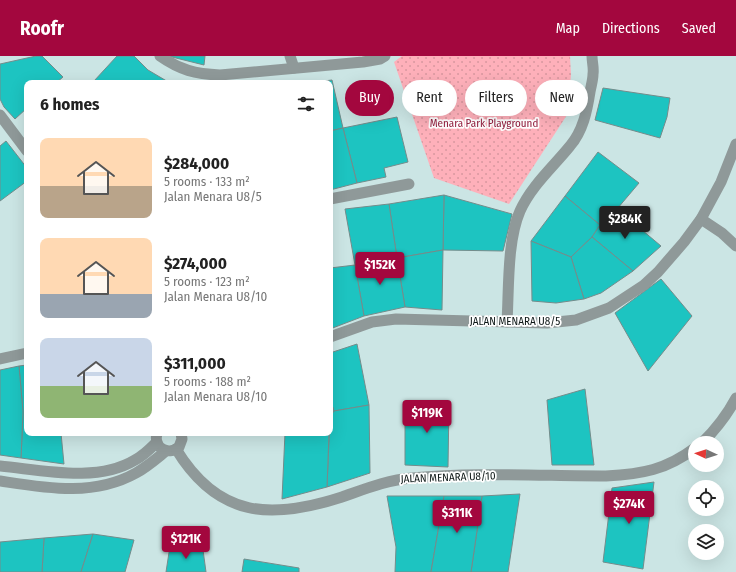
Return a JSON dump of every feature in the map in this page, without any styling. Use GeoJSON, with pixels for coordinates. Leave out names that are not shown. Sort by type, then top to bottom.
{"type":"FeatureCollection","features":[{"type":"Feature","properties":{"kind":"street"},"geometry":{"type":"LineString","coordinates":[[160,56],[173,65],[187,71],[220,75],[363,62],[380,59],[384,56]]}},
{"type":"Feature","properties":{"kind":"street"},"geometry":{"type":"LineString","coordinates":[[290,56],[294,68]]}},
{"type":"Feature","properties":{"kind":"street"},"geometry":{"type":"LineString","coordinates":[[507,322],[511,249],[516,222],[521,208],[533,191],[572,144],[580,129],[586,113],[594,75],[592,56]]}},
{"type":"Feature","properties":{"kind":"street"},"geometry":{"type":"LineString","coordinates":[[0,115],[24,147]]}},
{"type":"Feature","properties":{"kind":"street","name":"JALAN MENARA U8/5"},"geometry":{"type":"LineString","coordinates":[[333,336],[372,322],[396,319],[547,323],[587,317],[609,308],[633,293],[658,272],[684,242],[701,219],[721,182],[736,144]]}},
{"type":"Feature","properties":{"kind":"street"},"geometry":{"type":"LineString","coordinates":[[333,198],[409,184]]}},
{"type":"Feature","properties":{"kind":"street"},"geometry":{"type":"LineString","coordinates":[[701,219],[722,233],[736,246]]}},
{"type":"Feature","properties":{"kind":"street"},"geometry":{"type":"LineString","coordinates":[[0,359],[24,354]]}},
{"type":"Feature","properties":{"kind":"street"},"geometry":{"type":"LineString","coordinates":[[709,436],[728,414],[736,398]]}},
{"type":"Feature","properties":{"kind":"street"},"geometry":{"type":"LineString","coordinates":[[0,481],[43,488],[78,490],[92,488],[116,482],[136,473],[181,443],[182,436]]}},
{"type":"Feature","properties":{"kind":"street"},"geometry":{"type":"LineString","coordinates":[[0,466],[75,473],[112,470],[135,461],[144,455],[156,438]]}},
{"type":"Feature","properties":{"kind":"street","name":"JALAN MENARA U8/10"},"geometry":{"type":"LineString","coordinates":[[156,438],[162,449],[171,450],[210,489],[222,497],[243,506],[265,511],[284,510],[322,502],[397,479],[448,475],[606,476],[646,472],[668,465],[688,453]]}},
{"type":"Feature","properties":{"kind":"green space","name":"Menara Park Playground"},"geometry":{"type":"Polygon","coordinates":[[[402,56],[570,56],[570,80],[535,80],[535,116],[566,116],[509,204],[434,178],[413,116],[457,116],[457,80],[402,80],[402,85],[394,62],[402,56]]]}},
{"type":"Feature","properties":{"kind":"building"},"geometry":{"type":"Polygon","coordinates":[[[42,56],[63,77],[60,80],[24,80],[24,111],[15,119],[4,107],[0,99],[0,64],[42,56]]]}},
{"type":"Feature","properties":{"kind":"building"},"geometry":{"type":"Polygon","coordinates":[[[117,56],[134,56],[148,70],[165,80],[95,80],[117,56]]]}},
{"type":"Feature","properties":{"kind":"building"},"geometry":{"type":"Polygon","coordinates":[[[168,56],[205,56],[204,65],[168,56]]]}},
{"type":"Feature","properties":{"kind":"building"},"geometry":{"type":"Polygon","coordinates":[[[333,84],[343,128],[333,130],[333,84]]]}},
{"type":"Feature","properties":{"kind":"building"},"geometry":{"type":"Polygon","coordinates":[[[603,88],[670,98],[667,117],[660,138],[595,120],[603,88]]]}},
{"type":"Feature","properties":{"kind":"building"},"geometry":{"type":"Polygon","coordinates":[[[397,117],[408,162],[384,168],[386,177],[357,183],[343,128],[397,117]]]}},
{"type":"Feature","properties":{"kind":"building"},"geometry":{"type":"Polygon","coordinates":[[[343,128],[357,183],[333,189],[333,130],[343,128]]]}},
{"type":"Feature","properties":{"kind":"building"},"geometry":{"type":"Polygon","coordinates":[[[6,141],[24,164],[24,183],[0,201],[0,146],[6,141]]]}},
{"type":"Feature","properties":{"kind":"building"},"geometry":{"type":"Polygon","coordinates":[[[598,152],[639,183],[617,209],[600,225],[565,196],[598,152]]]}},
{"type":"Feature","properties":{"kind":"building"},"geometry":{"type":"Polygon","coordinates":[[[444,195],[512,214],[503,251],[443,250],[444,195]]]}},
{"type":"Feature","properties":{"kind":"building"},"geometry":{"type":"Polygon","coordinates":[[[444,195],[443,250],[397,258],[389,204],[444,195]]]}},
{"type":"Feature","properties":{"kind":"building"},"geometry":{"type":"Polygon","coordinates":[[[565,196],[600,225],[592,237],[571,257],[531,241],[565,196]]]}},
{"type":"Feature","properties":{"kind":"building"},"geometry":{"type":"Polygon","coordinates":[[[389,204],[397,258],[355,265],[345,209],[389,204]]]}},
{"type":"Feature","properties":{"kind":"building"},"geometry":{"type":"Polygon","coordinates":[[[617,209],[661,246],[633,271],[592,237],[600,225],[617,209]]]}},
{"type":"Feature","properties":{"kind":"building"},"geometry":{"type":"Polygon","coordinates":[[[592,237],[633,271],[601,293],[584,299],[571,257],[592,237]]]}},
{"type":"Feature","properties":{"kind":"building"},"geometry":{"type":"Polygon","coordinates":[[[531,241],[571,257],[584,299],[556,303],[532,301],[531,241]]]}},
{"type":"Feature","properties":{"kind":"building"},"geometry":{"type":"Polygon","coordinates":[[[443,250],[442,310],[405,307],[397,258],[443,250]]]}},
{"type":"Feature","properties":{"kind":"building"},"geometry":{"type":"Polygon","coordinates":[[[397,258],[405,307],[364,316],[355,265],[397,258]]]}},
{"type":"Feature","properties":{"kind":"building"},"geometry":{"type":"Polygon","coordinates":[[[355,265],[364,316],[333,328],[333,268],[355,265]]]}},
{"type":"Feature","properties":{"kind":"building"},"geometry":{"type":"Polygon","coordinates":[[[661,279],[692,316],[648,371],[615,313],[661,279]]]}},
{"type":"Feature","properties":{"kind":"building"},"geometry":{"type":"Polygon","coordinates":[[[357,344],[369,405],[334,411],[333,352],[357,344]]]}},
{"type":"Feature","properties":{"kind":"building"},"geometry":{"type":"Polygon","coordinates":[[[24,365],[24,436],[61,436],[64,464],[21,458],[23,412],[19,366],[24,365]]]}},
{"type":"Feature","properties":{"kind":"building"},"geometry":{"type":"Polygon","coordinates":[[[19,366],[23,412],[21,458],[0,455],[0,370],[19,366]]]}},
{"type":"Feature","properties":{"kind":"building"},"geometry":{"type":"Polygon","coordinates":[[[585,389],[594,465],[552,465],[547,400],[585,389]]]}},
{"type":"Feature","properties":{"kind":"building"},"geometry":{"type":"Polygon","coordinates":[[[405,401],[449,403],[448,467],[405,465],[405,401]]]}},
{"type":"Feature","properties":{"kind":"building"},"geometry":{"type":"Polygon","coordinates":[[[369,405],[370,473],[327,487],[329,436],[333,436],[334,411],[369,405]]]}},
{"type":"Feature","properties":{"kind":"building"},"geometry":{"type":"Polygon","coordinates":[[[285,436],[329,436],[327,487],[282,499],[285,436]]]}},
{"type":"Feature","properties":{"kind":"building"},"geometry":{"type":"Polygon","coordinates":[[[654,482],[643,569],[603,562],[612,488],[654,482]]]}},
{"type":"Feature","properties":{"kind":"building"},"geometry":{"type":"Polygon","coordinates":[[[520,494],[508,572],[471,572],[482,496],[520,494]]]}},
{"type":"Feature","properties":{"kind":"building"},"geometry":{"type":"Polygon","coordinates":[[[387,496],[444,496],[431,572],[395,572],[396,547],[387,496]]]}},
{"type":"Feature","properties":{"kind":"building"},"geometry":{"type":"Polygon","coordinates":[[[444,496],[482,496],[471,572],[431,572],[444,496]]]}},
{"type":"Feature","properties":{"kind":"building"},"geometry":{"type":"Polygon","coordinates":[[[93,534],[81,572],[42,572],[44,538],[93,534]]]}},
{"type":"Feature","properties":{"kind":"building"},"geometry":{"type":"Polygon","coordinates":[[[93,534],[134,540],[125,572],[81,572],[93,534]]]}},
{"type":"Feature","properties":{"kind":"building"},"geometry":{"type":"Polygon","coordinates":[[[44,538],[42,572],[0,572],[0,542],[44,538]]]}},
{"type":"Feature","properties":{"kind":"building"},"geometry":{"type":"Polygon","coordinates":[[[170,546],[203,550],[206,572],[166,572],[170,546]]]}},
{"type":"Feature","properties":{"kind":"building"},"geometry":{"type":"Polygon","coordinates":[[[244,559],[299,568],[299,572],[242,572],[244,559]]]}}]}
